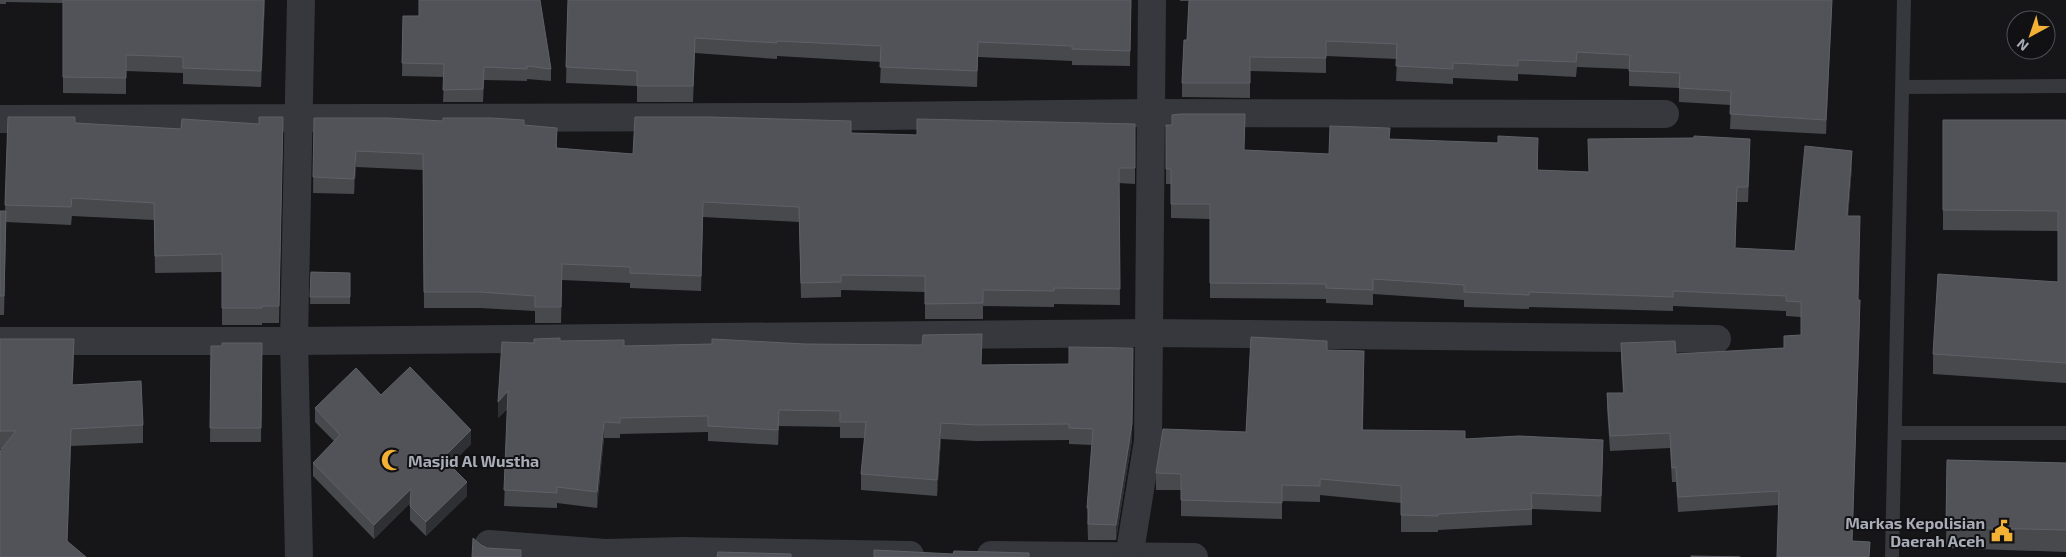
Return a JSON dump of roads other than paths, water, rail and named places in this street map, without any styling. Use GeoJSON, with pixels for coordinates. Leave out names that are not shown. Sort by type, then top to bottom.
{"type":"FeatureCollection","features":[{"type":"Feature","properties":{"kind":"street"},"geometry":{"type":"LineString","coordinates":[[299,557],[294,341],[301,0]]}},
{"type":"Feature","properties":{"kind":"street"},"geometry":{"type":"LineString","coordinates":[[1129,557],[1148,441],[1151,334],[1152,0]]}},
{"type":"Feature","properties":{"kind":"street"},"geometry":{"type":"LineString","coordinates":[[0,119],[789,117],[1151,113],[1665,114]]}},
{"type":"Feature","properties":{"kind":"street"},"geometry":{"type":"LineString","coordinates":[[0,341],[294,341],[1151,334],[1717,339]]}},
{"type":"Feature","properties":{"kind":"street"},"geometry":{"type":"LineString","coordinates":[[489,544],[604,555],[683,551],[865,556],[934,555]]}},
{"type":"Feature","properties":{"kind":"street"},"geometry":{"type":"LineString","coordinates":[[963,555],[1194,557]]}},
{"type":"Feature","properties":{"kind":"lane"},"geometry":{"type":"LineString","coordinates":[[1892,557],[1904,87],[1904,0]]}},
{"type":"Feature","properties":{"kind":"lane"},"geometry":{"type":"LineString","coordinates":[[1904,87],[2066,86]]}},
{"type":"Feature","properties":{"kind":"lane"},"geometry":{"type":"LineString","coordinates":[[1896,433],[2066,434]]}},
{"type":"Feature","properties":{"kind":"place","name":"Masjid Al Wustha"},"geometry":{"type":"Point","coordinates":[392,460]}},
{"type":"Feature","properties":{"kind":"place","name":"Markas Kepolisian Daerah Aceh"},"geometry":{"type":"Point","coordinates":[2002,531]}}]}
